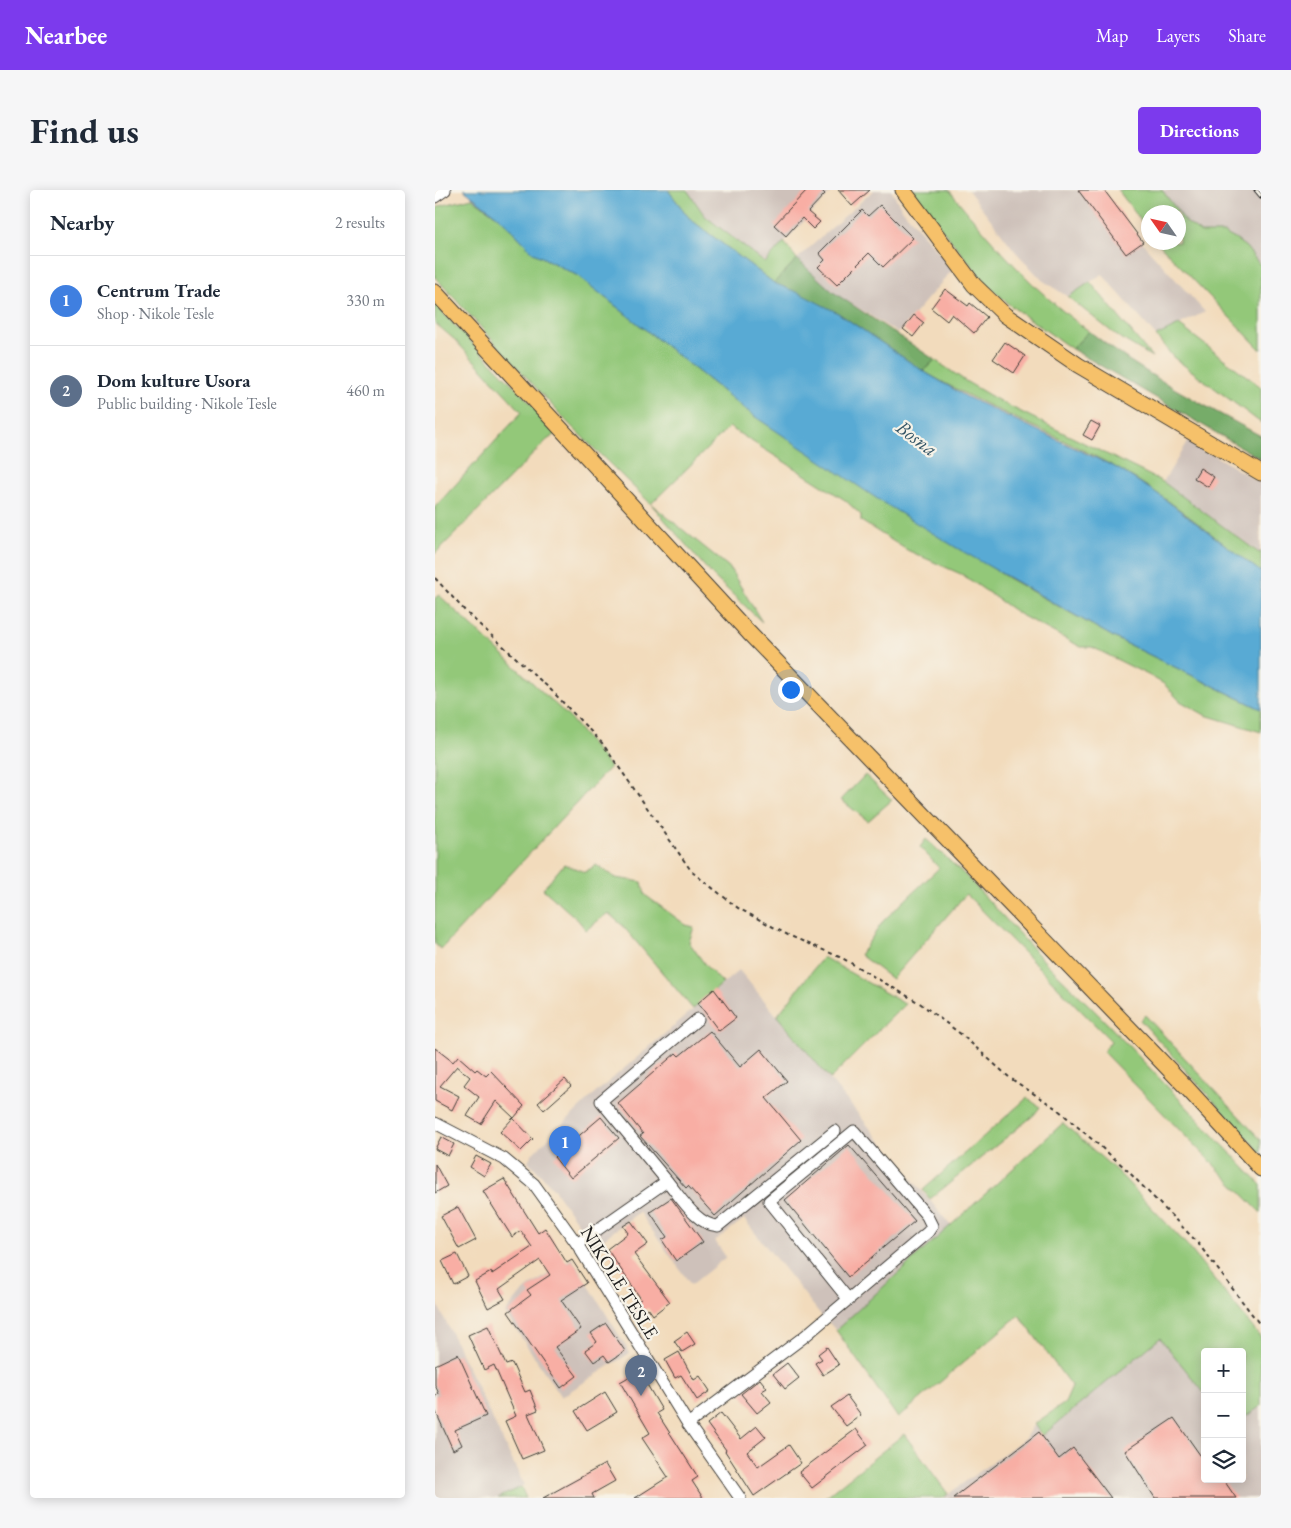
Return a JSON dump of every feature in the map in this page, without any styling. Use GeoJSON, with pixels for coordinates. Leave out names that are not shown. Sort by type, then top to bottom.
{"type":"FeatureCollection","features":[{"type":"Feature","properties":{"kind":"main road"},"geometry":{"type":"LineString","coordinates":[[903,190],[973,285],[1005,315],[1077,365],[1261,473]]}},
{"type":"Feature","properties":{"kind":"main road"},"geometry":{"type":"LineString","coordinates":[[435,292],[749,633],[1186,1087],[1261,1169]]}},
{"type":"Feature","properties":{"kind":"street"},"geometry":{"type":"LineString","coordinates":[[435,197],[445,190]]}},
{"type":"Feature","properties":{"kind":"street"},"geometry":{"type":"LineString","coordinates":[[698,1019],[601,1101],[701,1220],[710,1225],[718,1226],[835,1131]]}},
{"type":"Feature","properties":{"kind":"street","name":"NIKOLE TESLE"},"geometry":{"type":"LineString","coordinates":[[435,1123],[484,1148],[522,1172],[545,1197],[577,1244],[689,1424],[740,1498]]}},
{"type":"Feature","properties":{"kind":"street"},"geometry":{"type":"LineString","coordinates":[[689,1424],[849,1300],[932,1226],[927,1216],[854,1131],[769,1201],[849,1300]]}},
{"type":"Feature","properties":{"kind":"street"},"geometry":{"type":"LineString","coordinates":[[577,1244],[667,1181]]}},
{"type":"Feature","properties":{"kind":"path"},"geometry":{"type":"LineString","coordinates":[[435,578],[467,613],[550,689],[602,743],[692,872],[738,908],[787,935],[842,958],[921,1004],[962,1035],[1010,1078],[1057,1109],[1123,1166],[1197,1242],[1261,1326]]}},
{"type":"Feature","properties":{"kind":"shaded area"},"geometry":{"type":"Polygon","coordinates":[[[687,190],[833,190],[765,263],[705,216],[687,190]]]}},
{"type":"Feature","properties":{"kind":"shaded area"},"geometry":{"type":"Polygon","coordinates":[[[874,190],[891,190],[902,209],[953,269],[898,333],[833,292],[797,259],[874,190]]]}},
{"type":"Feature","properties":{"kind":"shaded area"},"geometry":{"type":"Polygon","coordinates":[[[968,190],[1103,190],[1141,240],[1141,250],[1149,250],[1205,312],[1156,336],[1102,274],[1068,297],[1042,280],[1015,251],[968,190]]]}},
{"type":"Feature","properties":{"kind":"shaded area"},"geometry":{"type":"Polygon","coordinates":[[[1162,190],[1261,190],[1261,266],[1246,247],[1201,233],[1186,222],[1186,205],[1173,205],[1162,190]]]}},
{"type":"Feature","properties":{"kind":"shaded area"},"geometry":{"type":"Polygon","coordinates":[[[1189,440],[1261,484],[1260,553],[1163,482],[1189,440]]]}},
{"type":"Feature","properties":{"kind":"shaded area"},"geometry":{"type":"Polygon","coordinates":[[[739,970],[951,1226],[836,1330],[821,1315],[744,1219],[715,1241],[726,1257],[691,1285],[639,1212],[594,1246],[553,1188],[528,1161],[532,1154],[592,1096],[739,970]]]}},
{"type":"Feature","properties":{"kind":"shaded area"},"geometry":{"type":"Polygon","coordinates":[[[572,1258],[630,1353],[561,1397],[505,1313],[522,1292],[572,1258]]]}},
{"type":"Feature","properties":{"kind":"shaded area"},"geometry":{"type":"Polygon","coordinates":[[[435,1299],[524,1485],[498,1498],[435,1498],[435,1299]]]}},
{"type":"Feature","properties":{"kind":"shaded area"},"geometry":{"type":"Polygon","coordinates":[[[1160,1338],[1201,1389],[1201,1483],[1246,1483],[1246,1416],[1261,1406],[1261,1498],[943,1498],[1025,1438],[1034,1424],[1042,1435],[1160,1338]]]}},
{"type":"Feature","properties":{"kind":"green space"},"geometry":{"type":"Polygon","coordinates":[[[668,190],[687,190],[705,216],[765,263],[784,242],[797,259],[774,283],[690,219],[668,190]]]}},
{"type":"Feature","properties":{"kind":"green space"},"geometry":{"type":"Polygon","coordinates":[[[914,190],[949,190],[1032,283],[1089,331],[1072,349],[1011,306],[987,285],[912,192],[914,190]]]}},
{"type":"Feature","properties":{"kind":"green space"},"geometry":{"type":"Polygon","coordinates":[[[1118,190],[1162,190],[1174,205],[1141,205],[1141,221],[1118,190]]]}},
{"type":"Feature","properties":{"kind":"green space"},"geometry":{"type":"Polygon","coordinates":[[[472,198],[502,220],[534,253],[578,276],[754,416],[1008,578],[1117,639],[1261,709],[1261,732],[1205,715],[1180,701],[1164,684],[1150,676],[1092,647],[1081,647],[1019,614],[963,575],[907,550],[861,521],[861,515],[845,500],[729,427],[651,504],[570,425],[435,277],[435,210],[440,206],[472,198]]]}},
{"type":"Feature","properties":{"kind":"green space"},"geometry":{"type":"Polygon","coordinates":[[[1186,222],[1201,233],[1224,233],[1235,239],[1246,247],[1261,266],[1261,350],[1165,250],[1186,250],[1186,222]]]}},
{"type":"Feature","properties":{"kind":"green space"},"geometry":{"type":"Polygon","coordinates":[[[797,259],[833,292],[935,360],[923,371],[838,313],[774,283],[797,259]]]}},
{"type":"Feature","properties":{"kind":"green space"},"geometry":{"type":"Polygon","coordinates":[[[1090,282],[1152,357],[1117,336],[1068,297],[1090,282]]]}},
{"type":"Feature","properties":{"kind":"green space"},"geometry":{"type":"Polygon","coordinates":[[[435,305],[559,432],[547,440],[435,554],[435,507],[522,412],[455,340],[435,323],[435,305]]]}},
{"type":"Feature","properties":{"kind":"green space"},"geometry":{"type":"Polygon","coordinates":[[[1179,325],[1261,387],[1261,423],[1173,357],[1156,336],[1179,325]]]}},
{"type":"Feature","properties":{"kind":"green space"},"geometry":{"type":"Polygon","coordinates":[[[1089,331],[1151,374],[1194,400],[1261,436],[1261,459],[1072,349],[1089,331]]]}},
{"type":"Feature","properties":{"kind":"green space"},"geometry":{"type":"Polygon","coordinates":[[[935,360],[1003,403],[1163,482],[1259,553],[1261,551],[1261,572],[1173,504],[1136,479],[1093,455],[971,397],[923,371],[935,360]]]}},
{"type":"Feature","properties":{"kind":"green space"},"geometry":{"type":"Polygon","coordinates":[[[651,504],[729,567],[762,622],[711,574],[651,504]]]}},
{"type":"Feature","properties":{"kind":"green space"},"geometry":{"type":"Polygon","coordinates":[[[439,595],[569,717],[610,767],[441,949],[435,944],[435,598],[439,595]]]}},
{"type":"Feature","properties":{"kind":"green space"},"geometry":{"type":"Polygon","coordinates":[[[865,775],[892,800],[868,821],[841,800],[865,775]]]}},
{"type":"Feature","properties":{"kind":"green space"},"geometry":{"type":"Polygon","coordinates":[[[926,839],[966,876],[1045,962],[1102,1018],[1261,1185],[1261,1213],[1103,1052],[1111,1041],[966,894],[892,979],[860,955],[884,920],[939,868],[920,847],[926,839]]]}},
{"type":"Feature","properties":{"kind":"green space"},"geometry":{"type":"Polygon","coordinates":[[[564,864],[585,872],[596,865],[616,878],[642,882],[645,895],[686,925],[694,927],[689,942],[706,966],[723,983],[693,1009],[622,925],[608,913],[586,930],[578,920],[543,889],[564,864]]]}},
{"type":"Feature","properties":{"kind":"green space"},"geometry":{"type":"Polygon","coordinates":[[[823,957],[905,1004],[830,1079],[777,1016],[823,957]]]}},
{"type":"Feature","properties":{"kind":"green space"},"geometry":{"type":"Polygon","coordinates":[[[1145,1015],[1261,1140],[1261,1153],[1140,1020],[1145,1015]]]}},
{"type":"Feature","properties":{"kind":"green space"},"geometry":{"type":"Polygon","coordinates":[[[1027,1098],[1040,1107],[1034,1115],[930,1199],[923,1190],[1027,1098]]]}},
{"type":"Feature","properties":{"kind":"green space"},"geometry":{"type":"Polygon","coordinates":[[[1063,1123],[1119,1173],[1187,1245],[1261,1338],[1261,1406],[1246,1416],[1246,1348],[1201,1348],[1201,1389],[1160,1338],[1042,1436],[1034,1424],[1065,1403],[1072,1387],[1019,1315],[898,1418],[836,1330],[1063,1123]]]}},
{"type":"Feature","properties":{"kind":"green space"},"geometry":{"type":"Polygon","coordinates":[[[904,1434],[948,1494],[943,1498],[824,1498],[904,1434]]]}},
{"type":"Feature","properties":{"kind":"green space"},"geometry":{"type":"Polygon","coordinates":[[[521,1487],[526,1498],[498,1498],[521,1487]]]}},
{"type":"Feature","properties":{"kind":"water","name":"Bosna"},"geometry":{"type":"Polygon","coordinates":[[[464,190],[668,190],[690,219],[774,283],[799,293],[838,313],[923,371],[967,397],[1117,468],[1158,494],[1261,572],[1261,709],[1117,639],[955,547],[879,500],[754,416],[578,276],[534,253],[502,220],[464,190]]]}},
{"type":"Feature","properties":{"kind":"building"},"geometry":{"type":"Polygon","coordinates":[[[807,190],[821,190],[825,194],[808,212],[820,222],[813,229],[802,218],[786,236],[774,225],[807,190]]]}},
{"type":"Feature","properties":{"kind":"building"},"geometry":{"type":"Polygon","coordinates":[[[838,190],[870,190],[852,206],[838,190]]]}},
{"type":"Feature","properties":{"kind":"building"},"geometry":{"type":"Polygon","coordinates":[[[1078,190],[1104,190],[1141,239],[1141,243],[1126,254],[1078,190]]]}},
{"type":"Feature","properties":{"kind":"building"},"geometry":{"type":"Polygon","coordinates":[[[880,205],[913,238],[883,267],[869,253],[837,285],[818,267],[825,260],[819,253],[862,210],[868,216],[880,205]]]}},
{"type":"Feature","properties":{"kind":"building"},"geometry":{"type":"Polygon","coordinates":[[[945,289],[968,306],[970,303],[987,317],[974,333],[952,314],[947,321],[931,308],[945,289]]]}},
{"type":"Feature","properties":{"kind":"building"},"geometry":{"type":"Polygon","coordinates":[[[914,315],[924,323],[913,337],[903,329],[914,315]]]}},
{"type":"Feature","properties":{"kind":"building"},"geometry":{"type":"Polygon","coordinates":[[[1005,342],[1025,356],[1014,373],[993,359],[1005,342]]]}},
{"type":"Feature","properties":{"kind":"building"},"geometry":{"type":"Polygon","coordinates":[[[1091,421],[1100,426],[1092,440],[1083,435],[1091,421]]]}},
{"type":"Feature","properties":{"kind":"building"},"geometry":{"type":"Polygon","coordinates":[[[1200,468],[1214,477],[1208,487],[1194,478],[1200,468]]]}},
{"type":"Feature","properties":{"kind":"building"},"geometry":{"type":"Polygon","coordinates":[[[714,989],[736,1018],[719,1031],[698,1003],[714,989]]]}},
{"type":"Feature","properties":{"kind":"building"},"geometry":{"type":"Polygon","coordinates":[[[710,1031],[740,1067],[761,1049],[787,1081],[766,1098],[801,1140],[715,1216],[688,1186],[686,1188],[640,1136],[643,1134],[618,1103],[676,1053],[679,1056],[710,1031]]]}},
{"type":"Feature","properties":{"kind":"building"},"geometry":{"type":"Polygon","coordinates":[[[435,1048],[453,1062],[458,1056],[475,1071],[477,1069],[486,1076],[491,1071],[524,1106],[514,1118],[496,1101],[481,1124],[467,1116],[479,1097],[464,1085],[470,1077],[457,1066],[440,1086],[459,1096],[452,1110],[435,1101],[435,1048]]]}},
{"type":"Feature","properties":{"kind":"building"},"geometry":{"type":"Polygon","coordinates":[[[565,1079],[571,1086],[544,1110],[538,1103],[565,1079]]]}},
{"type":"Feature","properties":{"kind":"building"},"geometry":{"type":"Polygon","coordinates":[[[601,1117],[619,1138],[571,1178],[554,1157],[601,1117]]]}},
{"type":"Feature","properties":{"kind":"building"},"geometry":{"type":"Polygon","coordinates":[[[513,1118],[533,1139],[521,1151],[500,1132],[513,1118]]]}},
{"type":"Feature","properties":{"kind":"building"},"geometry":{"type":"Polygon","coordinates":[[[441,1137],[454,1144],[448,1156],[435,1149],[441,1137]]]}},
{"type":"Feature","properties":{"kind":"building"},"geometry":{"type":"Polygon","coordinates":[[[849,1145],[915,1221],[848,1277],[785,1200],[849,1145]]]}},
{"type":"Feature","properties":{"kind":"building"},"geometry":{"type":"Polygon","coordinates":[[[476,1156],[491,1164],[484,1176],[470,1167],[476,1156]]]}},
{"type":"Feature","properties":{"kind":"building"},"geometry":{"type":"Polygon","coordinates":[[[435,1164],[447,1186],[435,1193],[435,1164]]]}},
{"type":"Feature","properties":{"kind":"building"},"geometry":{"type":"Polygon","coordinates":[[[504,1179],[538,1233],[545,1228],[567,1263],[572,1260],[587,1283],[561,1300],[581,1329],[555,1347],[577,1376],[561,1388],[508,1312],[531,1295],[527,1290],[550,1275],[540,1260],[499,1289],[505,1299],[488,1308],[475,1281],[491,1272],[492,1274],[532,1247],[521,1231],[512,1237],[483,1191],[504,1179]]]}},
{"type":"Feature","properties":{"kind":"building"},"geometry":{"type":"Polygon","coordinates":[[[671,1198],[703,1242],[676,1261],[662,1240],[667,1237],[650,1212],[671,1198]]]}},
{"type":"Feature","properties":{"kind":"building"},"geometry":{"type":"Polygon","coordinates":[[[458,1207],[476,1240],[459,1249],[441,1216],[458,1207]]]}},
{"type":"Feature","properties":{"kind":"building"},"geometry":{"type":"Polygon","coordinates":[[[631,1221],[648,1244],[634,1254],[670,1302],[653,1315],[648,1308],[633,1317],[627,1308],[641,1299],[607,1249],[628,1233],[623,1226],[631,1221]]]}},
{"type":"Feature","properties":{"kind":"building"},"geometry":{"type":"Polygon","coordinates":[[[457,1254],[468,1276],[453,1284],[442,1261],[457,1254]]]}},
{"type":"Feature","properties":{"kind":"building"},"geometry":{"type":"Polygon","coordinates":[[[606,1323],[625,1351],[609,1362],[604,1355],[594,1362],[585,1350],[597,1342],[591,1333],[606,1323]]]}},
{"type":"Feature","properties":{"kind":"building"},"geometry":{"type":"Polygon","coordinates":[[[488,1326],[506,1365],[512,1363],[525,1392],[530,1390],[538,1410],[528,1414],[544,1450],[522,1459],[505,1421],[516,1416],[494,1365],[484,1370],[468,1335],[488,1326]]]}},
{"type":"Feature","properties":{"kind":"building"},"geometry":{"type":"Polygon","coordinates":[[[687,1332],[695,1344],[682,1352],[674,1341],[687,1332]]]}},
{"type":"Feature","properties":{"kind":"building"},"geometry":{"type":"Polygon","coordinates":[[[827,1347],[839,1365],[823,1375],[815,1363],[822,1359],[818,1354],[827,1347]]]}},
{"type":"Feature","properties":{"kind":"building"},"geometry":{"type":"Polygon","coordinates":[[[679,1352],[694,1380],[700,1376],[710,1391],[697,1400],[681,1375],[675,1378],[665,1360],[679,1352]]]}},
{"type":"Feature","properties":{"kind":"building"},"geometry":{"type":"Polygon","coordinates":[[[458,1354],[486,1416],[455,1430],[462,1445],[453,1450],[435,1410],[435,1396],[439,1394],[435,1385],[435,1365],[458,1354]]]}},
{"type":"Feature","properties":{"kind":"building"},"geometry":{"type":"Polygon","coordinates":[[[787,1363],[799,1378],[785,1389],[773,1374],[787,1363]]]}},
{"type":"Feature","properties":{"kind":"building"},"geometry":{"type":"Polygon","coordinates":[[[639,1371],[662,1410],[657,1413],[698,1477],[692,1481],[703,1498],[635,1498],[668,1477],[642,1438],[650,1433],[620,1382],[639,1371]]]}},
{"type":"Feature","properties":{"kind":"building"},"geometry":{"type":"Polygon","coordinates":[[[760,1379],[767,1388],[762,1391],[771,1402],[757,1413],[741,1394],[760,1379]]]}},
{"type":"Feature","properties":{"kind":"building"},"geometry":{"type":"Polygon","coordinates":[[[605,1392],[617,1412],[587,1430],[575,1411],[605,1392]]]}},
{"type":"Feature","properties":{"kind":"building"},"geometry":{"type":"Polygon","coordinates":[[[847,1396],[861,1415],[846,1426],[831,1407],[847,1396]]]}},
{"type":"Feature","properties":{"kind":"building"},"geometry":{"type":"Polygon","coordinates":[[[721,1413],[741,1439],[757,1426],[766,1437],[747,1452],[758,1467],[789,1445],[801,1463],[754,1496],[726,1450],[707,1424],[721,1413]]]}},
{"type":"Feature","properties":{"kind":"building"},"geometry":{"type":"Polygon","coordinates":[[[1174,1418],[1201,1456],[1201,1483],[1226,1483],[1236,1498],[1155,1498],[1125,1451],[1174,1418]]]}},
{"type":"Feature","properties":{"kind":"building"},"geometry":{"type":"Polygon","coordinates":[[[856,1429],[868,1445],[812,1488],[799,1472],[856,1429]]]}},
{"type":"Feature","properties":{"kind":"building"},"geometry":{"type":"Polygon","coordinates":[[[1039,1432],[1059,1459],[1073,1448],[1111,1498],[953,1498],[1039,1432]]]}},
{"type":"Feature","properties":{"kind":"building"},"geometry":{"type":"Polygon","coordinates":[[[605,1464],[615,1481],[592,1494],[594,1498],[543,1498],[605,1464]]]}},
{"type":"Feature","properties":{"kind":"railway"},"geometry":{"type":"LineString","coordinates":[[1256,190],[1261,196]]}},
{"type":"Feature","properties":{"kind":"place","name":"Centrum Trade"},"geometry":{"type":"Point","coordinates":[565,1167]}},
{"type":"Feature","properties":{"kind":"place","name":"Dom kulture Usora"},"geometry":{"type":"Point","coordinates":[641,1396]}}]}
